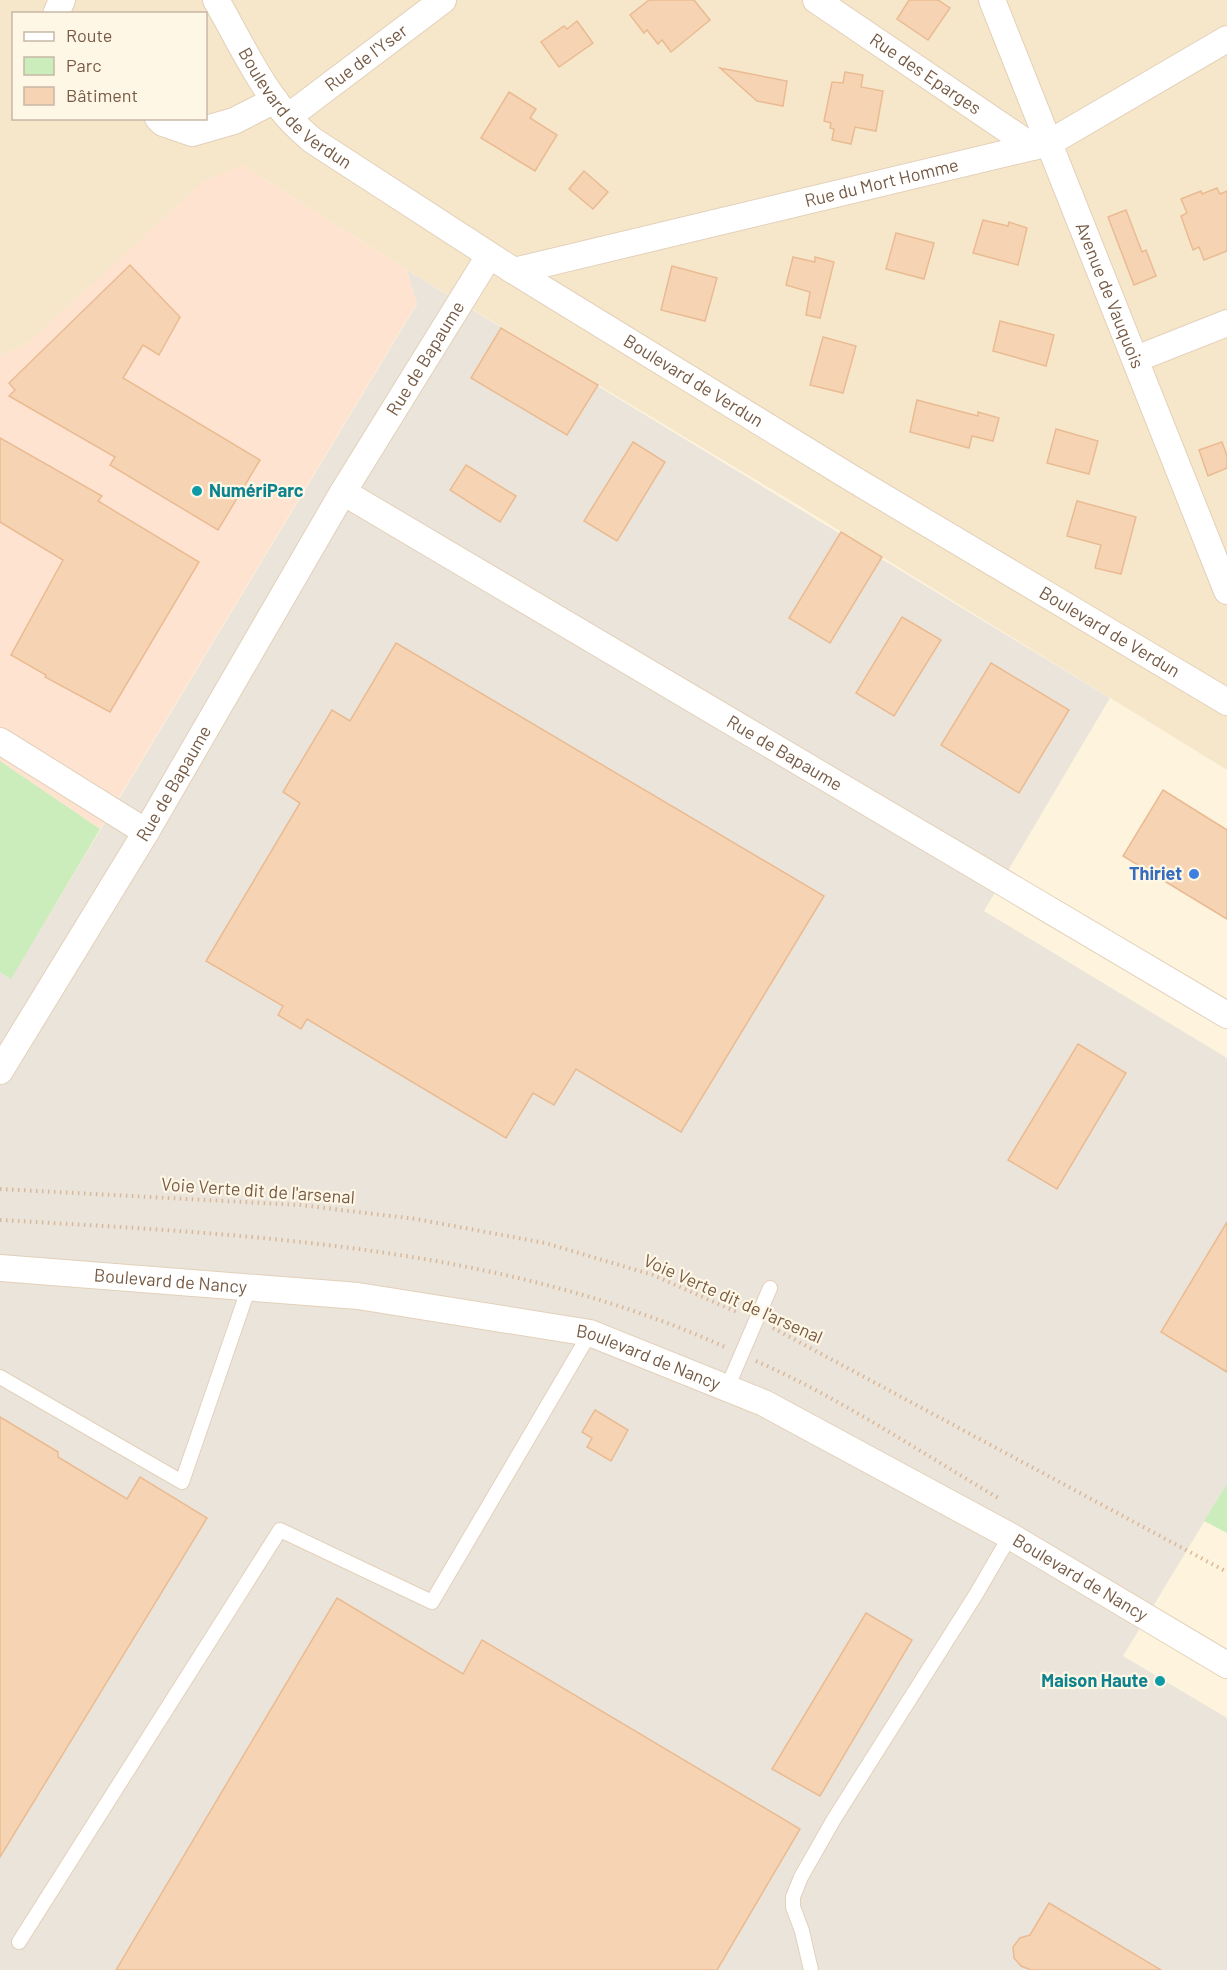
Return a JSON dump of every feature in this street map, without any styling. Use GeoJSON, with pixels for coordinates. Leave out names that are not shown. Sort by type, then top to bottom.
{"type":"FeatureCollection","features":[{"type":"Feature","properties":{"kind":"street","name":"Boulevard de Verdun"},"geometry":{"type":"LineString","coordinates":[[216,0],[253,66],[281,108],[312,140],[489,256],[1227,702]]}},
{"type":"Feature","properties":{"kind":"street","name":"Rue de l'Yser"},"geometry":{"type":"LineString","coordinates":[[160,120],[192,133],[281,108],[443,0]]}},
{"type":"Feature","properties":{"kind":"street","name":"Rue des Eparges"},"geometry":{"type":"LineString","coordinates":[[816,0],[1041,145]]}},
{"type":"Feature","properties":{"kind":"street","name":"Avenue de Vauquois"},"geometry":{"type":"LineString","coordinates":[[992,0],[1041,145],[1136,359],[1227,591]]}},
{"type":"Feature","properties":{"kind":"street","name":"Rue du Mort Homme"},"geometry":{"type":"LineString","coordinates":[[514,271],[1041,145],[1227,39]]}},
{"type":"Feature","properties":{"kind":"street","name":"Rue de Bapaume"},"geometry":{"type":"LineString","coordinates":[[0,1071],[146,832],[343,492],[489,256]]}},
{"type":"Feature","properties":{"kind":"street"},"geometry":{"type":"LineString","coordinates":[[1136,359],[1227,323]]}},
{"type":"Feature","properties":{"kind":"street","name":"Rue de Bapaume"},"geometry":{"type":"LineString","coordinates":[[343,492],[1227,1015]]}},
{"type":"Feature","properties":{"kind":"street"},"geometry":{"type":"LineString","coordinates":[[0,741],[146,832]]}},
{"type":"Feature","properties":{"kind":"street","name":"Boulevard de Nancy"},"geometry":{"type":"LineString","coordinates":[[0,1268],[358,1296],[590,1333],[764,1402],[1010,1536],[1227,1665]]}},
{"type":"Feature","properties":{"kind":"lane"},"geometry":{"type":"LineString","coordinates":[[0,1377],[182,1482],[249,1287]]}},
{"type":"Feature","properties":{"kind":"lane"},"geometry":{"type":"LineString","coordinates":[[727,1388],[770,1288]]}},
{"type":"Feature","properties":{"kind":"lane"},"geometry":{"type":"LineString","coordinates":[[19,1942],[280,1530],[432,1602],[590,1333]]}},
{"type":"Feature","properties":{"kind":"lane"},"geometry":{"type":"LineString","coordinates":[[811,1970],[802,1931],[793,1907],[793,1897],[801,1877],[834,1819],[975,1596],[1010,1536]]}},
{"type":"Feature","properties":{"kind":"path","name":"Voie Verte dit de l'arsenal"},"geometry":{"type":"LineString","coordinates":[[0,1189],[300,1205],[416,1218],[545,1243],[653,1275],[756,1320],[1227,1572]]}},
{"type":"Feature","properties":{"kind":"shaded area"},"geometry":{"type":"Polygon","coordinates":[[[0,0],[1227,0],[1227,770],[801,507],[407,270],[242,165],[27,344],[0,356],[0,0]]]}},
{"type":"Feature","properties":{"kind":"shaded area"},"geometry":{"type":"Polygon","coordinates":[[[242,165],[407,270],[417,303],[100,829],[0,761],[0,356],[27,344],[204,181],[242,165]]]}},
{"type":"Feature","properties":{"kind":"shaded area"},"geometry":{"type":"Polygon","coordinates":[[[407,270],[1110,698],[984,911],[1227,1058],[1227,1484],[1123,1656],[1227,1718],[1227,1970],[0,1970],[0,972],[11,978],[417,304],[407,270]]]}},
{"type":"Feature","properties":{"kind":"green space"},"geometry":{"type":"Polygon","coordinates":[[[0,761],[100,829],[11,979],[0,972],[0,761]]]}},
{"type":"Feature","properties":{"kind":"green space"},"geometry":{"type":"Polygon","coordinates":[[[1227,1484],[1227,1533],[1204,1521],[1227,1484]]]}},
{"type":"Feature","properties":{"kind":"building"},"geometry":{"type":"Polygon","coordinates":[[[649,0],[694,0],[710,20],[671,52],[662,40],[658,44],[647,30],[644,33],[630,15],[649,0]]]}},
{"type":"Feature","properties":{"kind":"building"},"geometry":{"type":"Polygon","coordinates":[[[909,0],[938,0],[950,8],[928,40],[897,19],[909,0]]]}},
{"type":"Feature","properties":{"kind":"building"},"geometry":{"type":"Polygon","coordinates":[[[577,21],[593,43],[559,67],[541,42],[564,26],[567,29],[577,21]]]}},
{"type":"Feature","properties":{"kind":"building"},"geometry":{"type":"Polygon","coordinates":[[[720,68],[787,81],[783,106],[757,101],[720,68]]]}},
{"type":"Feature","properties":{"kind":"building"},"geometry":{"type":"Polygon","coordinates":[[[845,72],[863,75],[861,87],[883,91],[876,131],[855,127],[851,144],[832,140],[834,129],[830,128],[831,123],[824,121],[832,82],[843,83],[845,72]]]}},
{"type":"Feature","properties":{"kind":"building"},"geometry":{"type":"Polygon","coordinates":[[[509,92],[536,109],[530,118],[557,135],[535,171],[481,138],[509,92]]]}},
{"type":"Feature","properties":{"kind":"building"},"geometry":{"type":"Polygon","coordinates":[[[584,171],[608,192],[593,209],[569,189],[584,171]]]}},
{"type":"Feature","properties":{"kind":"building"},"geometry":{"type":"Polygon","coordinates":[[[1217,188],[1220,194],[1227,191],[1227,251],[1204,260],[1199,247],[1193,250],[1181,216],[1187,213],[1181,199],[1201,191],[1202,194],[1217,188]]]}},
{"type":"Feature","properties":{"kind":"building"},"geometry":{"type":"Polygon","coordinates":[[[1126,210],[1142,252],[1146,250],[1156,276],[1134,285],[1108,217],[1126,210]]]}},
{"type":"Feature","properties":{"kind":"building"},"geometry":{"type":"Polygon","coordinates":[[[983,220],[1008,226],[1009,222],[1027,228],[1018,265],[973,253],[983,220]]]}},
{"type":"Feature","properties":{"kind":"building"},"geometry":{"type":"Polygon","coordinates":[[[896,233],[934,243],[924,279],[886,269],[896,233]]]}},
{"type":"Feature","properties":{"kind":"building"},"geometry":{"type":"Polygon","coordinates":[[[793,257],[815,262],[815,257],[834,262],[820,318],[806,315],[810,292],[786,285],[793,257]]]}},
{"type":"Feature","properties":{"kind":"building"},"geometry":{"type":"Polygon","coordinates":[[[130,265],[180,317],[159,355],[143,345],[123,378],[260,460],[218,530],[110,465],[115,457],[9,396],[15,390],[9,383],[130,265]]]}},
{"type":"Feature","properties":{"kind":"building"},"geometry":{"type":"Polygon","coordinates":[[[672,266],[717,278],[705,321],[661,310],[672,266]]]}},
{"type":"Feature","properties":{"kind":"building"},"geometry":{"type":"Polygon","coordinates":[[[1000,321],[1054,335],[1046,366],[993,351],[1000,321]]]}},
{"type":"Feature","properties":{"kind":"building"},"geometry":{"type":"Polygon","coordinates":[[[501,328],[598,385],[567,435],[471,378],[501,328]]]}},
{"type":"Feature","properties":{"kind":"building"},"geometry":{"type":"Polygon","coordinates":[[[823,337],[856,346],[843,393],[810,385],[823,337]]]}},
{"type":"Feature","properties":{"kind":"building"},"geometry":{"type":"Polygon","coordinates":[[[917,400],[978,416],[978,412],[999,418],[993,441],[972,436],[969,448],[910,432],[917,400]]]}},
{"type":"Feature","properties":{"kind":"building"},"geometry":{"type":"Polygon","coordinates":[[[1056,429],[1098,441],[1089,474],[1047,463],[1056,429]]]}},
{"type":"Feature","properties":{"kind":"building"},"geometry":{"type":"Polygon","coordinates":[[[0,438],[102,496],[98,501],[199,562],[110,712],[45,677],[46,675],[11,655],[63,560],[0,522],[0,438]]]}},
{"type":"Feature","properties":{"kind":"building"},"geometry":{"type":"Polygon","coordinates":[[[633,442],[665,462],[617,541],[584,521],[633,442]]]}},
{"type":"Feature","properties":{"kind":"building"},"geometry":{"type":"Polygon","coordinates":[[[1222,442],[1227,456],[1227,468],[1208,476],[1199,450],[1222,442]]]}},
{"type":"Feature","properties":{"kind":"building"},"geometry":{"type":"Polygon","coordinates":[[[466,465],[516,496],[500,522],[450,490],[466,465]]]}},
{"type":"Feature","properties":{"kind":"building"},"geometry":{"type":"Polygon","coordinates":[[[1077,501],[1136,517],[1121,574],[1095,568],[1101,545],[1067,536],[1077,501]]]}},
{"type":"Feature","properties":{"kind":"building"},"geometry":{"type":"Polygon","coordinates":[[[841,532],[882,557],[830,643],[789,618],[841,532]]]}},
{"type":"Feature","properties":{"kind":"building"},"geometry":{"type":"Polygon","coordinates":[[[902,617],[941,640],[894,716],[856,693],[902,617]]]}},
{"type":"Feature","properties":{"kind":"building"},"geometry":{"type":"Polygon","coordinates":[[[396,643],[824,896],[681,1132],[576,1069],[554,1105],[533,1093],[506,1138],[307,1019],[301,1029],[278,1015],[283,1006],[206,961],[300,803],[283,792],[332,710],[350,721],[396,643]]]}},
{"type":"Feature","properties":{"kind":"building"},"geometry":{"type":"Polygon","coordinates":[[[991,663],[1069,710],[1019,793],[941,745],[991,663]]]}},
{"type":"Feature","properties":{"kind":"building"},"geometry":{"type":"Polygon","coordinates":[[[1163,790],[1227,830],[1227,919],[1123,856],[1163,790]]]}},
{"type":"Feature","properties":{"kind":"building"},"geometry":{"type":"Polygon","coordinates":[[[1078,1044],[1126,1073],[1057,1189],[1008,1160],[1078,1044]]]}},
{"type":"Feature","properties":{"kind":"building"},"geometry":{"type":"Polygon","coordinates":[[[1227,1222],[1227,1372],[1161,1332],[1227,1222]]]}},
{"type":"Feature","properties":{"kind":"building"},"geometry":{"type":"Polygon","coordinates":[[[595,1410],[628,1430],[611,1461],[587,1447],[592,1438],[582,1432],[595,1410]]]}},
{"type":"Feature","properties":{"kind":"building"},"geometry":{"type":"Polygon","coordinates":[[[0,1417],[58,1452],[58,1457],[127,1499],[140,1477],[207,1518],[0,1857],[0,1417]]]}},
{"type":"Feature","properties":{"kind":"building"},"geometry":{"type":"Polygon","coordinates":[[[337,1598],[463,1674],[482,1640],[800,1829],[717,1970],[116,1970],[337,1598]]]}},
{"type":"Feature","properties":{"kind":"building"},"geometry":{"type":"Polygon","coordinates":[[[866,1613],[912,1640],[820,1796],[772,1769],[866,1613]]]}},
{"type":"Feature","properties":{"kind":"building"},"geometry":{"type":"Polygon","coordinates":[[[1049,1903],[1161,1970],[1031,1970],[1021,1966],[1014,1958],[1013,1947],[1020,1938],[1030,1935],[1049,1903]]]}},
{"type":"Feature","properties":{"kind":"place","name":"NumériParc"},"geometry":{"type":"Point","coordinates":[197,491]}},
{"type":"Feature","properties":{"kind":"place","name":"Thiriet"},"geometry":{"type":"Point","coordinates":[1194,874]}},
{"type":"Feature","properties":{"kind":"place","name":"Maison Haute"},"geometry":{"type":"Point","coordinates":[1160,1681]}}]}
